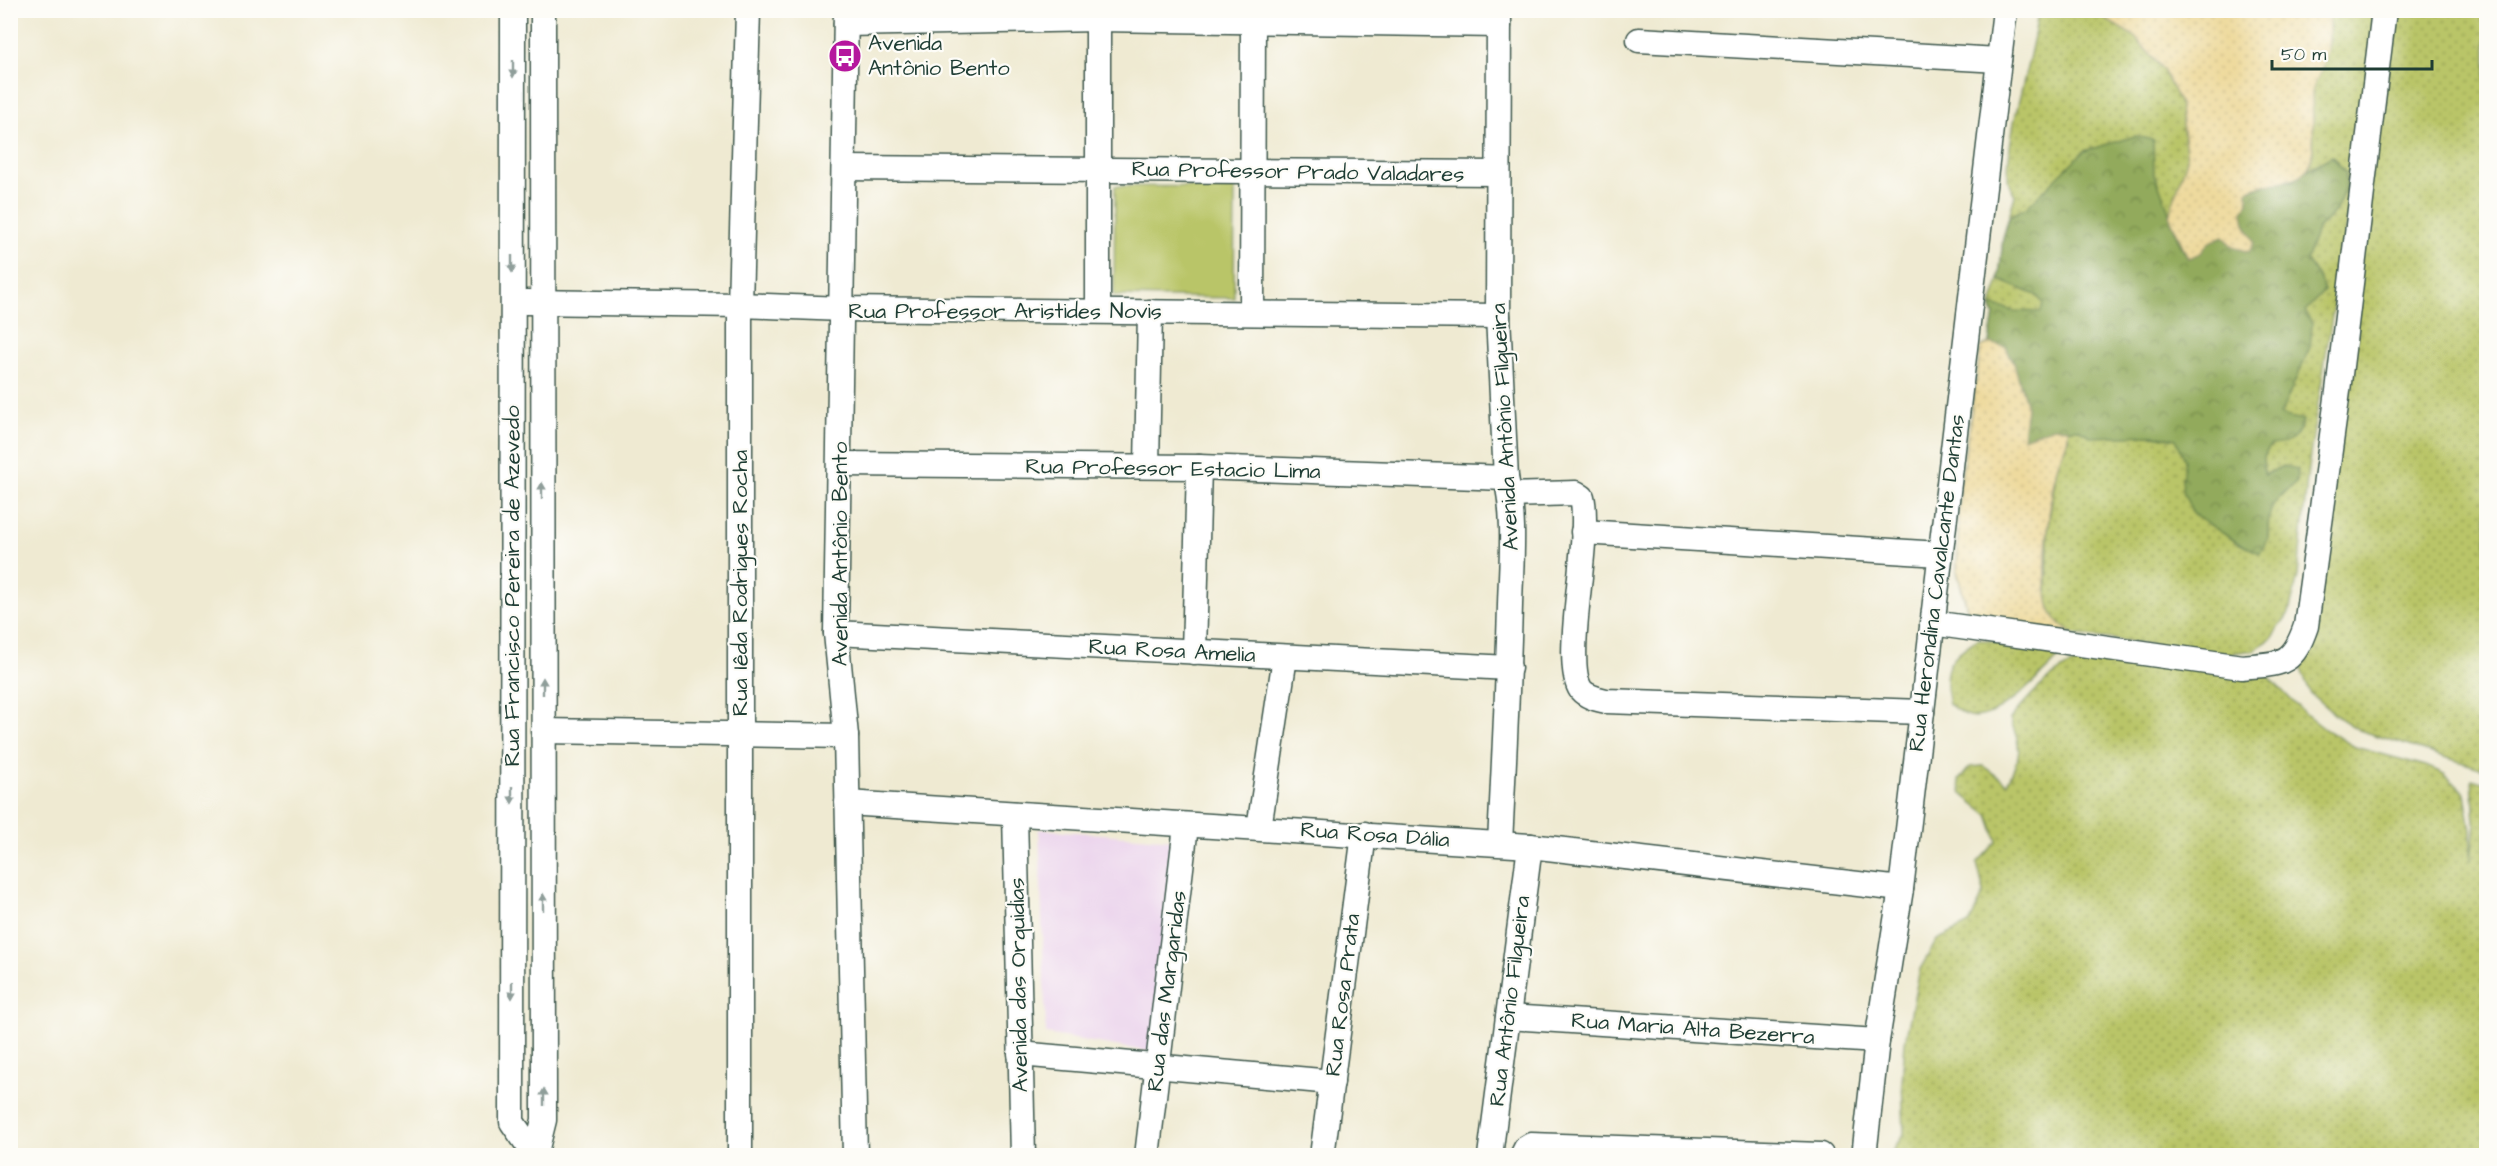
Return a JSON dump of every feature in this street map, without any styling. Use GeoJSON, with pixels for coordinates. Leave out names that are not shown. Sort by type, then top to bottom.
{"type":"FeatureCollection","features":[{"type":"Feature","properties":{"kind":"street","name":"Rua Francisco Pereira de Azevedo"},"geometry":{"type":"LineString","coordinates":[[513,10],[512,1122],[535,1155]]}},
{"type":"Feature","properties":{"kind":"street","name":"Rua Francisco Pereira de Azevedo"},"geometry":{"type":"LineString","coordinates":[[535,1155],[544,1120],[543,10]]}},
{"type":"Feature","properties":{"kind":"street","name":"Rua Iêda Rodrigues Rocha"},"geometry":{"type":"LineString","coordinates":[[740,1155],[740,305],[748,10]]}},
{"type":"Feature","properties":{"kind":"street","name":"Rua Herondina Cavalcante Dantas"},"geometry":{"type":"LineString","coordinates":[[1864,1155],[1877,1041],[1901,889],[2005,10]]}},
{"type":"Feature","properties":{"kind":"street"},"geometry":{"type":"LineString","coordinates":[[1932,623],[2242,667],[2286,660],[2299,647],[2306,626],[2338,391],[2384,10]]}},
{"type":"Feature","properties":{"kind":"street"},"geometry":{"type":"LineString","coordinates":[[853,17],[1098,19],[1149,15],[1253,21],[1499,18]]}},
{"type":"Feature","properties":{"kind":"street","name":"Avenida Antônio Bento"},"geometry":{"type":"LineString","coordinates":[[853,17],[844,633],[855,1155]]}},
{"type":"Feature","properties":{"kind":"street","name":"Avenida Antônio Filgueira"},"geometry":{"type":"LineString","coordinates":[[1499,18],[1498,316],[1512,523],[1509,668],[1500,843]]}},
{"type":"Feature","properties":{"kind":"street"},"geometry":{"type":"LineString","coordinates":[[1098,19],[1098,311]]}},
{"type":"Feature","properties":{"kind":"street"},"geometry":{"type":"LineString","coordinates":[[1252,313],[1253,21]]}},
{"type":"Feature","properties":{"kind":"street"},"geometry":{"type":"LineString","coordinates":[[1639,40],[1999,60]]}},
{"type":"Feature","properties":{"kind":"street","name":"Rua Professor Prado Valadares"},"geometry":{"type":"LineString","coordinates":[[851,168],[1498,173]]}},
{"type":"Feature","properties":{"kind":"street","name":"Rua Professor Aristides Novis"},"geometry":{"type":"LineString","coordinates":[[512,302],[849,309],[1498,316]]}},
{"type":"Feature","properties":{"kind":"street"},"geometry":{"type":"LineString","coordinates":[[1147,466],[1150,312]]}},
{"type":"Feature","properties":{"kind":"street","name":"Rua Professor Estacio Lima"},"geometry":{"type":"LineString","coordinates":[[847,464],[1199,467],[1508,486],[1580,495],[1583,500],[1582,532]]}},
{"type":"Feature","properties":{"kind":"street"},"geometry":{"type":"LineString","coordinates":[[1194,652],[1199,467]]}},
{"type":"Feature","properties":{"kind":"street"},"geometry":{"type":"LineString","coordinates":[[1922,712],[1606,701],[1591,697],[1582,690],[1577,680],[1574,664],[1582,532],[1940,554]]}},
{"type":"Feature","properties":{"kind":"street","name":"Rua Rosa Amelia"},"geometry":{"type":"LineString","coordinates":[[844,633],[1509,668]]}},
{"type":"Feature","properties":{"kind":"street"},"geometry":{"type":"LineString","coordinates":[[1259,828],[1285,657]]}},
{"type":"Feature","properties":{"kind":"street"},"geometry":{"type":"LineString","coordinates":[[543,732],[846,736]]}},
{"type":"Feature","properties":{"kind":"street","name":"Rua Rosa Dália"},"geometry":{"type":"LineString","coordinates":[[847,803],[1186,826],[1259,828],[1500,843],[1901,889]]}},
{"type":"Feature","properties":{"kind":"street","name":"Avenida das Orquidias"},"geometry":{"type":"LineString","coordinates":[[1015,814],[1023,1155]]}},
{"type":"Feature","properties":{"kind":"street","name":"Rua das Margaridas"},"geometry":{"type":"LineString","coordinates":[[1147,1155],[1186,826]]}},
{"type":"Feature","properties":{"kind":"street","name":"Rua Rosa Prata"},"geometry":{"type":"LineString","coordinates":[[1322,1155],[1364,834]]}},
{"type":"Feature","properties":{"kind":"street","name":"Rua Antônio Filgueira"},"geometry":{"type":"LineString","coordinates":[[1490,1155],[1530,846]]}},
{"type":"Feature","properties":{"kind":"street","name":"Rua Maria Alta Bezerra"},"geometry":{"type":"LineString","coordinates":[[1508,1017],[1877,1041]]}},
{"type":"Feature","properties":{"kind":"street"},"geometry":{"type":"LineString","coordinates":[[1020,1054],[1332,1082]]}},
{"type":"Feature","properties":{"kind":"street"},"geometry":{"type":"LineString","coordinates":[[1522,1155],[1531,1145],[1821,1155]]}},
{"type":"Feature","properties":{"kind":"street"},"geometry":{"type":"LineString","coordinates":[[535,1155],[549,1155]]}},
{"type":"Feature","properties":{"kind":"shaded area"},"geometry":{"type":"Polygon","coordinates":[[[1039,829],[1174,840],[1163,1054],[1046,1034],[1039,829]]]}},
{"type":"Feature","properties":{"kind":"green space"},"geometry":{"type":"Polygon","coordinates":[[[2038,11],[2378,11],[2379,20],[2308,468],[2298,576],[2289,613],[2271,639],[2254,650],[2225,654],[2073,634],[2053,617],[2047,600],[2048,527],[2057,467],[2069,437],[2006,347],[1989,343],[1994,315],[1991,305],[1999,280],[2003,238],[2015,195],[2008,178],[2011,137],[2038,11]]]}},
{"type":"Feature","properties":{"kind":"green space"},"geometry":{"type":"Polygon","coordinates":[[[2391,11],[2486,11],[2486,770],[2359,730],[2335,715],[2311,694],[2301,669],[2306,647],[2391,11]]]}},
{"type":"Feature","properties":{"kind":"green space"},"geometry":{"type":"Polygon","coordinates":[[[2135,136],[2153,140],[2154,175],[2178,240],[2188,258],[2218,238],[2230,237],[2254,242],[2245,224],[2243,212],[2248,202],[2246,191],[2279,181],[2293,181],[2332,156],[2346,173],[2346,186],[2336,210],[2317,230],[2306,260],[2320,280],[2324,291],[2305,311],[2312,324],[2310,347],[2280,415],[2303,420],[2293,439],[2271,445],[2263,457],[2264,475],[2283,466],[2298,469],[2296,483],[2273,506],[2269,517],[2268,539],[2260,553],[2238,543],[2193,514],[2184,494],[2182,479],[2185,460],[2176,439],[2153,435],[2092,437],[2078,429],[2023,438],[2027,407],[2014,363],[2006,347],[1989,343],[1994,315],[1991,305],[2014,311],[2041,312],[2043,303],[2036,295],[1999,280],[2003,238],[2010,216],[2026,208],[2084,151],[2135,136]]]}},
{"type":"Feature","properties":{"kind":"green space"},"geometry":{"type":"Polygon","coordinates":[[[1115,186],[1235,187],[1234,298],[1114,296],[1115,186]]]}},
{"type":"Feature","properties":{"kind":"green space"},"geometry":{"type":"Polygon","coordinates":[[[1978,639],[2064,653],[2007,704],[1994,712],[1981,716],[1969,716],[1949,704],[1947,673],[1954,658],[1978,639]]]}},
{"type":"Feature","properties":{"kind":"green space"},"geometry":{"type":"Polygon","coordinates":[[[2115,658],[2267,675],[2303,712],[2326,730],[2355,747],[2426,766],[2444,774],[2465,793],[2471,830],[2471,861],[2475,823],[2472,779],[2486,783],[2486,1155],[1893,1156],[1892,1152],[1904,1134],[1902,1082],[1905,1042],[1920,969],[1937,940],[1969,924],[1984,892],[1977,863],[1997,841],[1988,815],[1962,794],[1959,780],[1970,767],[1983,766],[2007,783],[2019,751],[2017,737],[2010,719],[2016,712],[2044,683],[2069,666],[2086,661],[2115,658]]]}},
{"type":"Feature","properties":{"kind":"sand"},"geometry":{"type":"Polygon","coordinates":[[[2091,11],[2329,11],[2328,51],[2312,91],[2314,134],[2310,165],[2301,175],[2287,181],[2263,185],[2247,191],[2248,202],[2243,212],[2245,224],[2254,242],[2249,252],[2232,247],[2224,236],[2208,243],[2201,253],[2188,258],[2169,215],[2187,159],[2179,102],[2163,70],[2134,36],[2091,11]]]}},
{"type":"Feature","properties":{"kind":"sand"},"geometry":{"type":"Polygon","coordinates":[[[1989,343],[2006,347],[2014,363],[2027,407],[2023,438],[2053,427],[2068,429],[2068,439],[2057,468],[2051,500],[2046,586],[2053,615],[2073,634],[2002,623],[1967,609],[1957,571],[1960,485],[1981,347],[1989,343]]]}},
{"type":"Feature","properties":{"kind":"place","name":"Avenida Antônio Bento"},"geometry":{"type":"Point","coordinates":[845,56]}}]}
